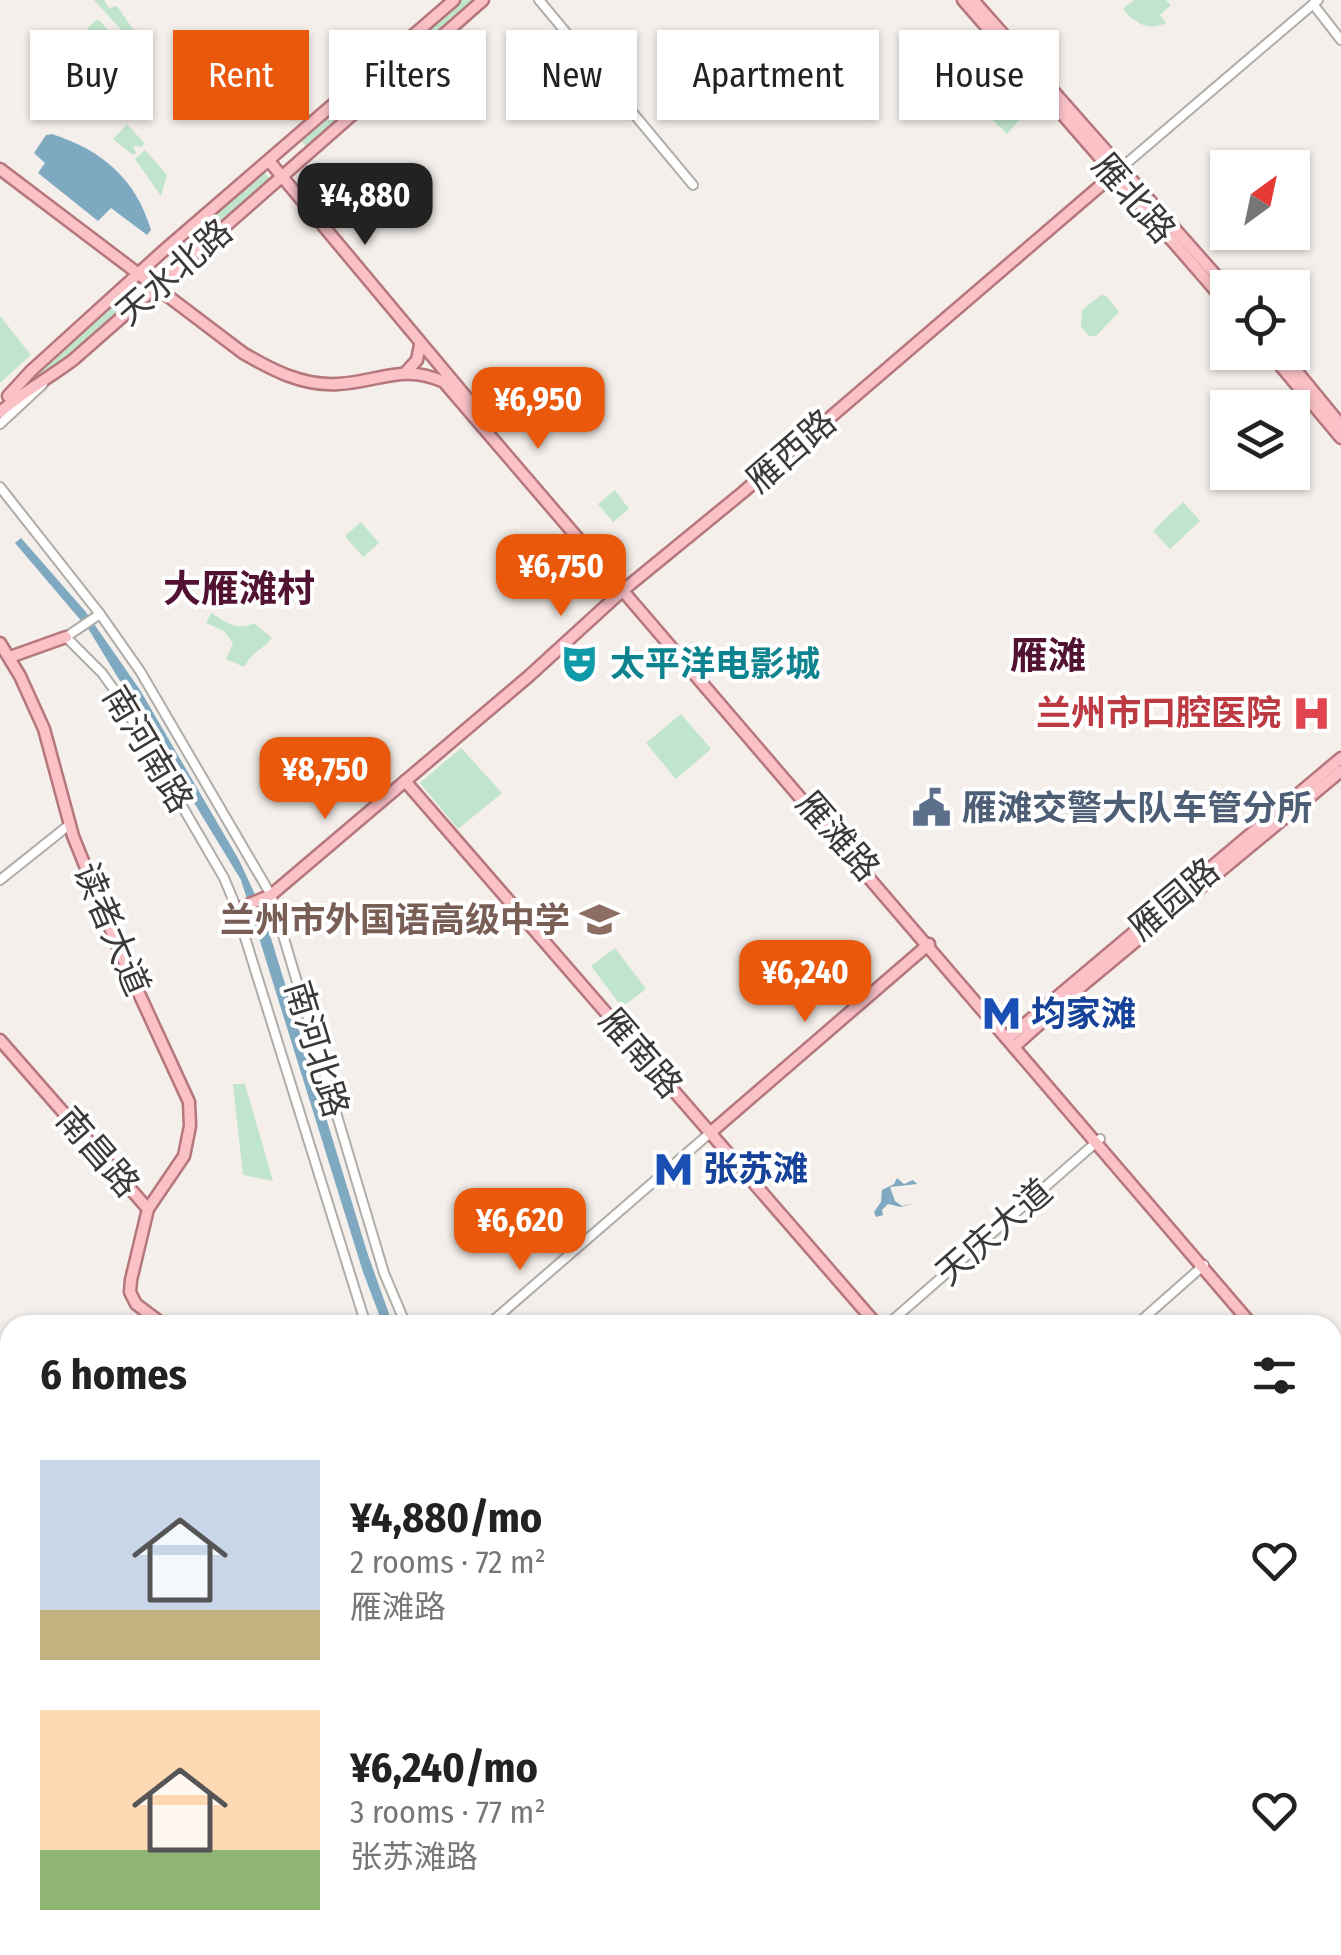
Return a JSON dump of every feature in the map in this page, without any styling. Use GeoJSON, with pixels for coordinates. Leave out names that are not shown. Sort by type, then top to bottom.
{"type":"FeatureCollection","features":[{"type":"Feature","properties":{"kind":"main road","name":"天水北路"},"geometry":{"type":"LineString","coordinates":[[420,30],[454,0]]}},
{"type":"Feature","properties":{"kind":"main road","name":"天水北路"},"geometry":{"type":"LineString","coordinates":[[449,30],[483,0]]}},
{"type":"Feature","properties":{"kind":"main road","name":"雁北路"},"geometry":{"type":"LineString","coordinates":[[963,0],[1210,270]]}},
{"type":"Feature","properties":{"kind":"main road","name":"雁北路"},"geometry":{"type":"LineString","coordinates":[[972,0],[1210,283]]}},
{"type":"Feature","properties":{"kind":"main road","name":"天水北路"},"geometry":{"type":"LineString","coordinates":[[0,400],[329,109]]}},
{"type":"Feature","properties":{"kind":"main road","name":"天水北路"},"geometry":{"type":"LineString","coordinates":[[0,412],[22,394],[43,384],[346,120]]}},
{"type":"Feature","properties":{"kind":"main road","name":"雁滩路"},"geometry":{"type":"LineString","coordinates":[[269,161],[623,590]]}},
{"type":"Feature","properties":{"kind":"main road"},"geometry":{"type":"LineString","coordinates":[[0,169],[270,370],[338,384],[406,372],[417,360],[420,345]]}},
{"type":"Feature","properties":{"kind":"main road","name":"雁西路"},"geometry":{"type":"LineString","coordinates":[[236,910],[267,898],[1117,171]]}},
{"type":"Feature","properties":{"kind":"main road"},"geometry":{"type":"LineString","coordinates":[[1284,370],[1341,438]]}},
{"type":"Feature","properties":{"kind":"main road"},"geometry":{"type":"LineString","coordinates":[[1296,370],[1341,425]]}},
{"type":"Feature","properties":{"kind":"main road","name":"雁滩路"},"geometry":{"type":"LineString","coordinates":[[406,372],[424,373],[444,382],[1246,1315]]}},
{"type":"Feature","properties":{"kind":"main road"},"geometry":{"type":"LineString","coordinates":[[10,657],[66,637]]}},
{"type":"Feature","properties":{"kind":"main road","name":"读者大道"},"geometry":{"type":"LineString","coordinates":[[0,643],[44,730],[69,825],[188,1102],[190,1126],[184,1156],[148,1209]]}},
{"type":"Feature","properties":{"kind":"main road","name":"雁园路"},"geometry":{"type":"LineString","coordinates":[[1012,1042],[1260,834],[1341,758]]}},
{"type":"Feature","properties":{"kind":"main road","name":"雁园路"},"geometry":{"type":"LineString","coordinates":[[1260,834],[1341,771]]}},
{"type":"Feature","properties":{"kind":"main road","name":"雁南路"},"geometry":{"type":"LineString","coordinates":[[405,781],[868,1315]]}},
{"type":"Feature","properties":{"kind":"main road"},"geometry":{"type":"LineString","coordinates":[[710,1133],[928,945]]}},
{"type":"Feature","properties":{"kind":"main road","name":"南昌路"},"geometry":{"type":"LineString","coordinates":[[0,1040],[148,1209],[130,1292],[136,1304],[151,1315]]}},
{"type":"Feature","properties":{"kind":"street"},"geometry":{"type":"LineString","coordinates":[[539,0],[693,184]]}},
{"type":"Feature","properties":{"kind":"street"},"geometry":{"type":"LineString","coordinates":[[1315,2],[1341,40]]}},
{"type":"Feature","properties":{"kind":"street","name":"雁西路"},"geometry":{"type":"LineString","coordinates":[[1117,171],[1315,2]]}},
{"type":"Feature","properties":{"kind":"street"},"geometry":{"type":"LineString","coordinates":[[0,424],[43,384]]}},
{"type":"Feature","properties":{"kind":"street","name":"南河北路"},"geometry":{"type":"LineString","coordinates":[[0,488],[140,671],[267,898],[384,1273],[402,1315]]}},
{"type":"Feature","properties":{"kind":"street"},"geometry":{"type":"LineString","coordinates":[[66,637],[98,616]]}},
{"type":"Feature","properties":{"kind":"street","name":"南河南路"},"geometry":{"type":"LineString","coordinates":[[66,637],[116,691],[224,878],[363,1315]]}},
{"type":"Feature","properties":{"kind":"street"},"geometry":{"type":"LineString","coordinates":[[0,880],[69,825]]}},
{"type":"Feature","properties":{"kind":"street"},"geometry":{"type":"LineString","coordinates":[[500,1315],[710,1133]]}},
{"type":"Feature","properties":{"kind":"street","name":"天庆大道"},"geometry":{"type":"LineString","coordinates":[[898,1315],[1098,1141]]}},
{"type":"Feature","properties":{"kind":"street"},"geometry":{"type":"LineString","coordinates":[[1147,1315],[1203,1266]]}},
{"type":"Feature","properties":{"kind":"green space"},"geometry":{"type":"Polygon","coordinates":[[[94,0],[104,0],[109,8],[117,6],[134,30],[122,30],[94,0]]]}},
{"type":"Feature","properties":{"kind":"green space"},"geometry":{"type":"Polygon","coordinates":[[[461,0],[477,0],[443,30],[427,30],[461,0]]]}},
{"type":"Feature","properties":{"kind":"green space"},"geometry":{"type":"Polygon","coordinates":[[[1134,0],[1166,0],[1171,5],[1160,15],[1166,23],[1153,27],[1137,22],[1123,9],[1134,0]]]}},
{"type":"Feature","properties":{"kind":"green space"},"geometry":{"type":"Polygon","coordinates":[[[98,19],[108,30],[89,30],[98,19]]]}},
{"type":"Feature","properties":{"kind":"green space"},"geometry":{"type":"Polygon","coordinates":[[[329,116],[329,120],[339,120],[308,148],[301,141],[329,116]]]}},
{"type":"Feature","properties":{"kind":"green space"},"geometry":{"type":"Polygon","coordinates":[[[992,120],[1019,120],[1007,134],[992,120]]]}},
{"type":"Feature","properties":{"kind":"green space"},"geometry":{"type":"Polygon","coordinates":[[[127,124],[144,143],[142,147],[133,146],[133,155],[113,139],[127,124]]]}},
{"type":"Feature","properties":{"kind":"green space"},"geometry":{"type":"Polygon","coordinates":[[[145,150],[167,175],[161,196],[135,159],[145,150]]]}},
{"type":"Feature","properties":{"kind":"green space"},"geometry":{"type":"Polygon","coordinates":[[[264,172],[271,180],[190,251],[184,244],[264,172]]]}},
{"type":"Feature","properties":{"kind":"green space"},"geometry":{"type":"Polygon","coordinates":[[[130,289],[136,296],[21,390],[61,349],[130,289]]]}},
{"type":"Feature","properties":{"kind":"green space"},"geometry":{"type":"Polygon","coordinates":[[[1101,295],[1119,312],[1096,336],[1089,336],[1081,327],[1082,310],[1101,295]]]}},
{"type":"Feature","properties":{"kind":"green space"},"geometry":{"type":"Polygon","coordinates":[[[0,316],[31,355],[0,383],[0,316]]]}},
{"type":"Feature","properties":{"kind":"green space"},"geometry":{"type":"Polygon","coordinates":[[[615,490],[629,509],[613,522],[598,504],[615,490]]]}},
{"type":"Feature","properties":{"kind":"green space"},"geometry":{"type":"Polygon","coordinates":[[[1183,502],[1200,521],[1170,549],[1153,531],[1183,502]]]}},
{"type":"Feature","properties":{"kind":"green space"},"geometry":{"type":"Polygon","coordinates":[[[361,522],[379,543],[363,557],[345,536],[361,522]]]}},
{"type":"Feature","properties":{"kind":"green space"},"geometry":{"type":"Polygon","coordinates":[[[211,613],[237,626],[254,623],[272,638],[244,667],[226,659],[233,643],[224,631],[206,623],[211,613]]]}},
{"type":"Feature","properties":{"kind":"green space"},"geometry":{"type":"Polygon","coordinates":[[[681,714],[711,749],[676,779],[646,743],[681,714]]]}},
{"type":"Feature","properties":{"kind":"green space"},"geometry":{"type":"Polygon","coordinates":[[[461,748],[502,793],[458,829],[420,783],[461,748]]]}},
{"type":"Feature","properties":{"kind":"green space"},"geometry":{"type":"Polygon","coordinates":[[[615,948],[646,989],[622,1007],[591,966],[615,948]]]}},
{"type":"Feature","properties":{"kind":"green space"},"geometry":{"type":"Polygon","coordinates":[[[233,1084],[245,1084],[273,1181],[243,1175],[233,1084]]]}},
{"type":"Feature","properties":{"kind":"water"},"geometry":{"type":"Polygon","coordinates":[[[46,135],[86,149],[115,169],[144,212],[151,230],[147,235],[111,208],[98,221],[38,173],[45,163],[34,153],[46,135]]]}},
{"type":"Feature","properties":{"kind":"water"},"geometry":{"type":"Polygon","coordinates":[[[21,538],[85,611],[140,690],[239,860],[263,912],[389,1315],[379,1315],[363,1272],[241,880],[89,630],[15,543],[21,538]]]}},
{"type":"Feature","properties":{"kind":"water"},"geometry":{"type":"Polygon","coordinates":[[[897,1178],[904,1184],[913,1180],[917,1184],[890,1187],[895,1201],[902,1206],[916,1203],[901,1207],[888,1204],[883,1215],[876,1217],[874,1212],[881,1202],[882,1190],[897,1178]]]}},
{"type":"Feature","properties":{"kind":"place","name":"太平洋电影城"},"geometry":{"type":"Point","coordinates":[580,664]}},
{"type":"Feature","properties":{"kind":"place","name":"兰州市口腔医院"},"geometry":{"type":"Point","coordinates":[1311,713]}},
{"type":"Feature","properties":{"kind":"place","name":"雁滩交警大队车管分所"},"geometry":{"type":"Point","coordinates":[932,808]}},
{"type":"Feature","properties":{"kind":"place","name":"兰州市外国语高级中学"},"geometry":{"type":"Point","coordinates":[600,920]}},
{"type":"Feature","properties":{"kind":"place","name":"均家滩"},"geometry":{"type":"Point","coordinates":[1001,1014]}},
{"type":"Feature","properties":{"kind":"place","name":"张苏滩"},"geometry":{"type":"Point","coordinates":[673,1169]}},
{"type":"Feature","properties":{"kind":"district","name":"大雁滩村"},"geometry":{"type":"Point","coordinates":[239,589]}},
{"type":"Feature","properties":{"kind":"district","name":"雁滩"},"geometry":{"type":"Point","coordinates":[1048,656]}}]}
